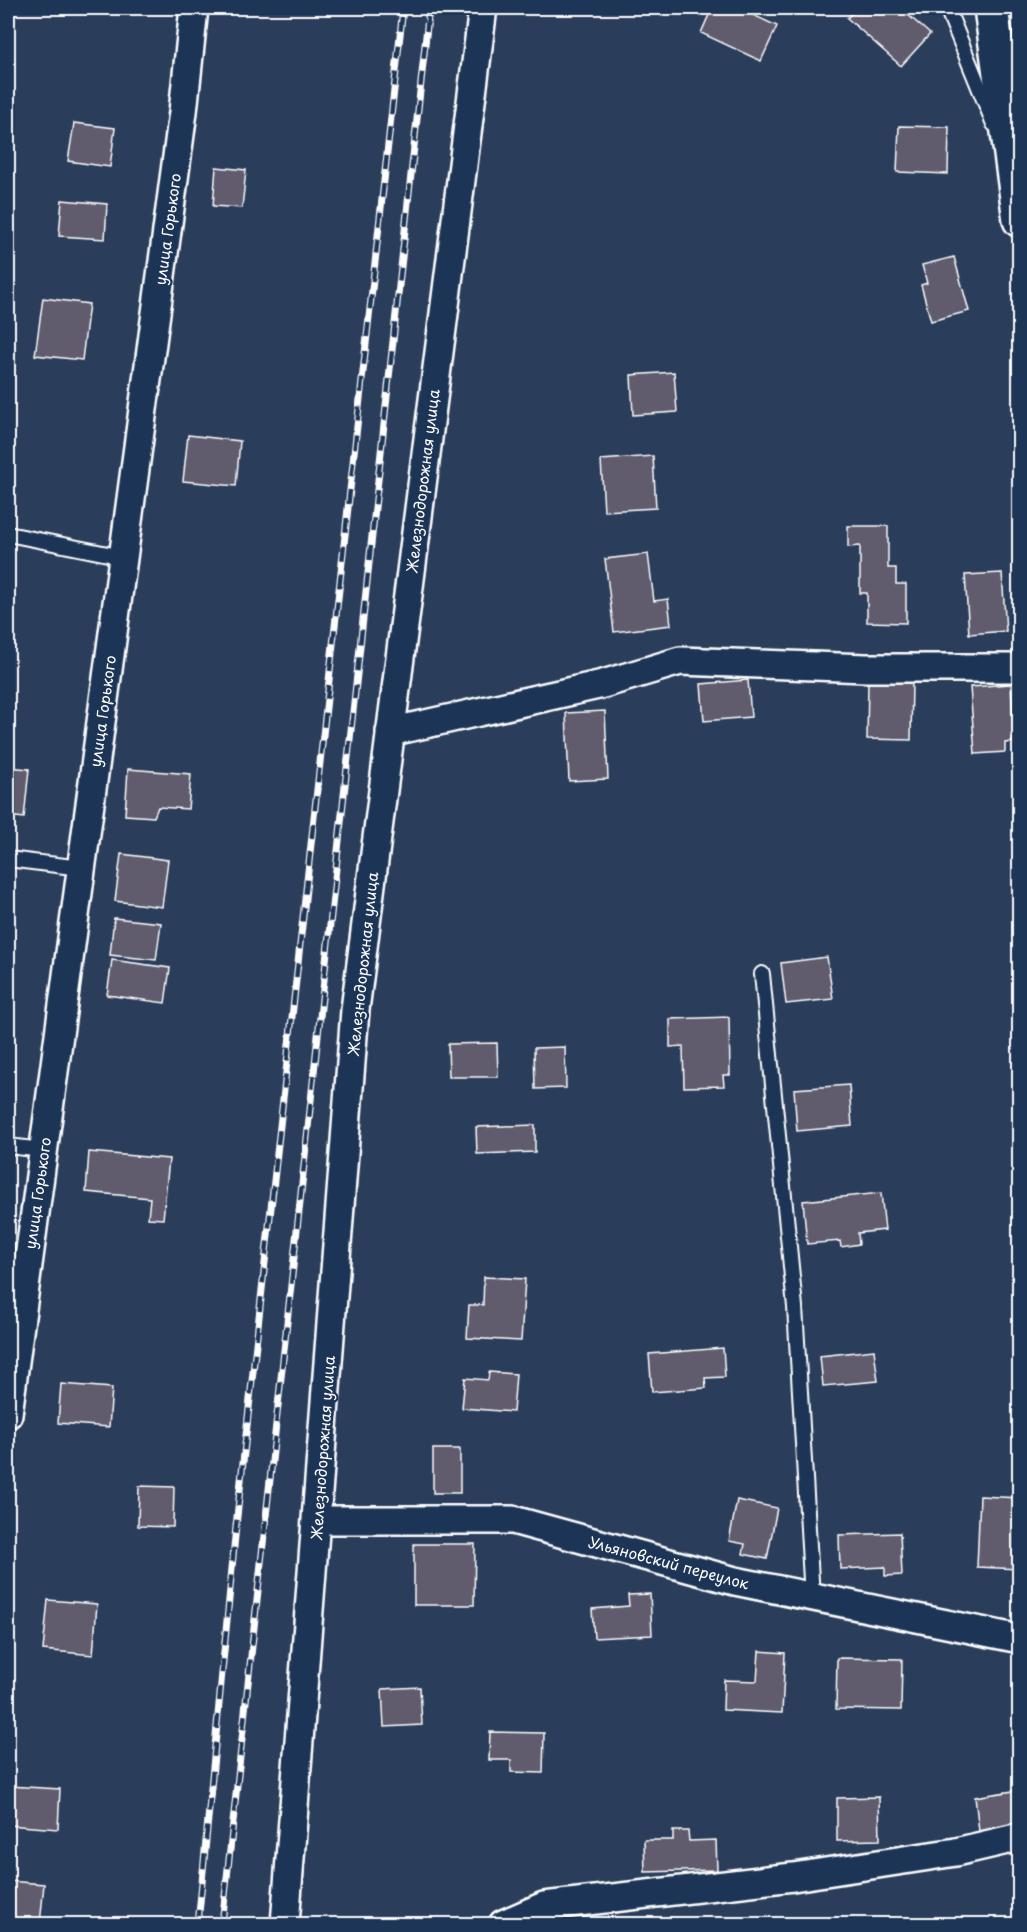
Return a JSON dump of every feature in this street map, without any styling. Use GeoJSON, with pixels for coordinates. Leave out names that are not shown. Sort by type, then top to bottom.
{"type":"FeatureCollection","features":[{"type":"Feature","properties":{"kind":"main road"},"geometry":{"type":"LineString","coordinates":[[991,8],[1016,170],[1020,220]]}},
{"type":"Feature","properties":{"kind":"street","name":"улица Горького"},"geometry":{"type":"LineString","coordinates":[[8,1414],[183,112],[194,8]]}},
{"type":"Feature","properties":{"kind":"street","name":"Железнодорожная улица"},"geometry":{"type":"LineString","coordinates":[[285,1924],[355,1010],[483,8]]}},
{"type":"Feature","properties":{"kind":"street"},"geometry":{"type":"LineString","coordinates":[[390,732],[603,684],[680,662],[866,668],[1020,668]]}},
{"type":"Feature","properties":{"kind":"street","name":"Ульяновский переулок"},"geometry":{"type":"LineString","coordinates":[[316,1520],[513,1520],[735,1581],[1020,1639]]}},
{"type":"Feature","properties":{"kind":"street"},"geometry":{"type":"LineString","coordinates":[[503,1924],[544,1906],[793,1877],[956,1852],[1020,1837]]}},
{"type":"Feature","properties":{"kind":"lane"},"geometry":{"type":"LineString","coordinates":[[947,8],[1016,170]]}},
{"type":"Feature","properties":{"kind":"lane"},"geometry":{"type":"LineString","coordinates":[[8,534],[123,557]]}},
{"type":"Feature","properties":{"kind":"lane"},"geometry":{"type":"LineString","coordinates":[[8,859],[81,868]]}},
{"type":"Feature","properties":{"kind":"lane"},"geometry":{"type":"LineString","coordinates":[[762,974],[795,1307],[812,1597]]}},
{"type":"Feature","properties":{"kind":"lane"},"geometry":{"type":"LineString","coordinates":[[8,1146],[43,1150]]}},
{"type":"Feature","properties":{"kind":"building"},"geometry":{"type":"Polygon","coordinates":[[[712,8],[738,8],[777,26],[761,61],[701,33],[712,8]]]}},
{"type":"Feature","properties":{"kind":"building"},"geometry":{"type":"Polygon","coordinates":[[[857,8],[900,8],[930,34],[901,66],[847,18],[857,8]]]}},
{"type":"Feature","properties":{"kind":"building"},"geometry":{"type":"Polygon","coordinates":[[[74,123],[115,128],[110,167],[68,161],[74,123]]]}},
{"type":"Feature","properties":{"kind":"building"},"geometry":{"type":"Polygon","coordinates":[[[899,126],[949,127],[948,174],[897,172],[899,126]]]}},
{"type":"Feature","properties":{"kind":"building"},"geometry":{"type":"Polygon","coordinates":[[[216,167],[246,170],[242,208],[213,206],[216,167]]]}},
{"type":"Feature","properties":{"kind":"building"},"geometry":{"type":"Polygon","coordinates":[[[62,200],[107,204],[105,239],[59,236],[62,200]]]}},
{"type":"Feature","properties":{"kind":"building"},"geometry":{"type":"Polygon","coordinates":[[[954,257],[969,311],[931,321],[921,285],[927,283],[922,265],[954,257]]]}},
{"type":"Feature","properties":{"kind":"building"},"geometry":{"type":"Polygon","coordinates":[[[43,298],[89,304],[82,360],[35,355],[43,298]]]}},
{"type":"Feature","properties":{"kind":"building"},"geometry":{"type":"Polygon","coordinates":[[[674,372],[677,412],[633,415],[631,375],[674,372]]]}},
{"type":"Feature","properties":{"kind":"building"},"geometry":{"type":"Polygon","coordinates":[[[188,435],[240,441],[236,486],[183,481],[188,435]]]}},
{"type":"Feature","properties":{"kind":"building"},"geometry":{"type":"Polygon","coordinates":[[[653,456],[656,508],[604,511],[601,460],[653,456]]]}},
{"type":"Feature","properties":{"kind":"building"},"geometry":{"type":"Polygon","coordinates":[[[848,526],[888,526],[888,568],[896,568],[896,584],[906,584],[906,623],[867,622],[867,593],[860,593],[860,546],[848,547],[848,526]]]}},
{"type":"Feature","properties":{"kind":"building"},"geometry":{"type":"Polygon","coordinates":[[[648,554],[654,601],[668,599],[671,625],[614,632],[605,559],[648,554]]]}},
{"type":"Feature","properties":{"kind":"building"},"geometry":{"type":"Polygon","coordinates":[[[1002,573],[1006,631],[969,634],[965,575],[1002,573]]]}},
{"type":"Feature","properties":{"kind":"building"},"geometry":{"type":"Polygon","coordinates":[[[748,680],[751,717],[704,721],[701,684],[748,680]]]}},
{"type":"Feature","properties":{"kind":"building"},"geometry":{"type":"Polygon","coordinates":[[[868,682],[912,682],[911,740],[867,739],[868,682]]]}},
{"type":"Feature","properties":{"kind":"building"},"geometry":{"type":"Polygon","coordinates":[[[1011,684],[1014,742],[1005,743],[1005,752],[975,754],[970,687],[1011,684]]]}},
{"type":"Feature","properties":{"kind":"building"},"geometry":{"type":"Polygon","coordinates":[[[605,711],[608,779],[569,781],[566,713],[605,711]]]}},
{"type":"Feature","properties":{"kind":"building"},"geometry":{"type":"Polygon","coordinates":[[[8,767],[29,769],[24,818],[8,816],[8,767]]]}},
{"type":"Feature","properties":{"kind":"building"},"geometry":{"type":"Polygon","coordinates":[[[128,769],[191,774],[188,809],[158,807],[154,817],[125,815],[128,769]]]}},
{"type":"Feature","properties":{"kind":"building"},"geometry":{"type":"Polygon","coordinates":[[[121,854],[168,860],[162,907],[115,901],[121,854]]]}},
{"type":"Feature","properties":{"kind":"building"},"geometry":{"type":"Polygon","coordinates":[[[114,918],[161,923],[156,960],[110,955],[114,918]]]}},
{"type":"Feature","properties":{"kind":"building"},"geometry":{"type":"Polygon","coordinates":[[[827,957],[833,999],[786,1004],[781,963],[827,957]]]}},
{"type":"Feature","properties":{"kind":"building"},"geometry":{"type":"Polygon","coordinates":[[[112,960],[170,968],[165,1003],[107,995],[112,960]]]}},
{"type":"Feature","properties":{"kind":"building"},"geometry":{"type":"Polygon","coordinates":[[[729,1017],[730,1075],[723,1075],[724,1086],[684,1087],[683,1046],[670,1047],[670,1019],[729,1017]]]}},
{"type":"Feature","properties":{"kind":"building"},"geometry":{"type":"Polygon","coordinates":[[[497,1043],[498,1077],[449,1077],[448,1044],[497,1043]]]}},
{"type":"Feature","properties":{"kind":"building"},"geometry":{"type":"Polygon","coordinates":[[[565,1047],[566,1088],[535,1089],[534,1048],[565,1047]]]}},
{"type":"Feature","properties":{"kind":"building"},"geometry":{"type":"Polygon","coordinates":[[[849,1085],[852,1126],[797,1131],[794,1089],[849,1085]]]}},
{"type":"Feature","properties":{"kind":"building"},"geometry":{"type":"Polygon","coordinates":[[[535,1125],[535,1152],[477,1154],[476,1127],[535,1125]]]}},
{"type":"Feature","properties":{"kind":"building"},"geometry":{"type":"Polygon","coordinates":[[[89,1152],[169,1159],[163,1219],[148,1218],[150,1198],[86,1192],[89,1152]]]}},
{"type":"Feature","properties":{"kind":"building"},"geometry":{"type":"Polygon","coordinates":[[[881,1193],[885,1230],[858,1233],[859,1244],[841,1247],[840,1241],[807,1244],[803,1201],[881,1193]]]}},
{"type":"Feature","properties":{"kind":"building"},"geometry":{"type":"Polygon","coordinates":[[[484,1277],[525,1279],[521,1341],[467,1338],[469,1305],[483,1305],[484,1277]]]}},
{"type":"Feature","properties":{"kind":"building"},"geometry":{"type":"Polygon","coordinates":[[[723,1348],[725,1377],[705,1378],[706,1388],[652,1392],[649,1354],[723,1348]]]}},
{"type":"Feature","properties":{"kind":"building"},"geometry":{"type":"Polygon","coordinates":[[[874,1350],[878,1381],[823,1386],[820,1356],[874,1350]]]}},
{"type":"Feature","properties":{"kind":"building"},"geometry":{"type":"Polygon","coordinates":[[[489,1372],[516,1374],[513,1412],[462,1408],[465,1378],[488,1380],[489,1372]]]}},
{"type":"Feature","properties":{"kind":"building"},"geometry":{"type":"Polygon","coordinates":[[[61,1384],[112,1388],[109,1427],[58,1423],[61,1384]]]}},
{"type":"Feature","properties":{"kind":"building"},"geometry":{"type":"Polygon","coordinates":[[[433,1449],[460,1449],[460,1493],[433,1493],[433,1449]]]}},
{"type":"Feature","properties":{"kind":"building"},"geometry":{"type":"Polygon","coordinates":[[[139,1486],[174,1487],[173,1527],[138,1526],[139,1486]]]}},
{"type":"Feature","properties":{"kind":"building"},"geometry":{"type":"Polygon","coordinates":[[[980,1496],[1020,1498],[1020,1569],[977,1567],[980,1496]]]}},
{"type":"Feature","properties":{"kind":"building"},"geometry":{"type":"Polygon","coordinates":[[[737,1500],[777,1508],[767,1559],[743,1554],[745,1544],[729,1541],[737,1500]]]}},
{"type":"Feature","properties":{"kind":"building"},"geometry":{"type":"Polygon","coordinates":[[[900,1533],[902,1575],[885,1576],[885,1567],[840,1569],[839,1535],[900,1533]]]}},
{"type":"Feature","properties":{"kind":"building"},"geometry":{"type":"Polygon","coordinates":[[[414,1544],[475,1544],[474,1605],[414,1605],[414,1544]]]}},
{"type":"Feature","properties":{"kind":"building"},"geometry":{"type":"Polygon","coordinates":[[[650,1594],[652,1635],[594,1638],[592,1609],[629,1606],[628,1595],[650,1594]]]}},
{"type":"Feature","properties":{"kind":"building"},"geometry":{"type":"Polygon","coordinates":[[[48,1600],[97,1604],[93,1655],[43,1650],[48,1600]]]}},
{"type":"Feature","properties":{"kind":"building"},"geometry":{"type":"Polygon","coordinates":[[[759,1651],[785,1653],[782,1713],[723,1710],[724,1680],[757,1681],[759,1651]]]}},
{"type":"Feature","properties":{"kind":"building"},"geometry":{"type":"Polygon","coordinates":[[[837,1658],[902,1659],[901,1710],[836,1709],[837,1658]]]}},
{"type":"Feature","properties":{"kind":"building"},"geometry":{"type":"Polygon","coordinates":[[[420,1687],[422,1725],[384,1727],[382,1689],[420,1687]]]}},
{"type":"Feature","properties":{"kind":"building"},"geometry":{"type":"Polygon","coordinates":[[[490,1732],[544,1733],[543,1773],[511,1772],[511,1760],[489,1760],[490,1732]]]}},
{"type":"Feature","properties":{"kind":"building"},"geometry":{"type":"Polygon","coordinates":[[[8,1786],[60,1789],[58,1829],[8,1825],[8,1786]]]}},
{"type":"Feature","properties":{"kind":"building"},"geometry":{"type":"Polygon","coordinates":[[[1020,1790],[1020,1825],[979,1831],[975,1797],[1020,1790]]]}},
{"type":"Feature","properties":{"kind":"building"},"geometry":{"type":"Polygon","coordinates":[[[879,1797],[880,1840],[837,1841],[837,1798],[879,1797]]]}},
{"type":"Feature","properties":{"kind":"building"},"geometry":{"type":"Polygon","coordinates":[[[673,1831],[688,1831],[689,1841],[716,1840],[717,1870],[645,1872],[644,1840],[673,1840],[673,1831]]]}},
{"type":"Feature","properties":{"kind":"building"},"geometry":{"type":"Polygon","coordinates":[[[8,1881],[44,1884],[40,1924],[8,1922],[8,1881]]]}},
{"type":"Feature","properties":{"kind":"railway"},"geometry":{"type":"LineString","coordinates":[[198,1924],[236,1526],[403,8]]}},
{"type":"Feature","properties":{"kind":"railway"},"geometry":{"type":"LineString","coordinates":[[222,1924],[429,8]]}}]}
